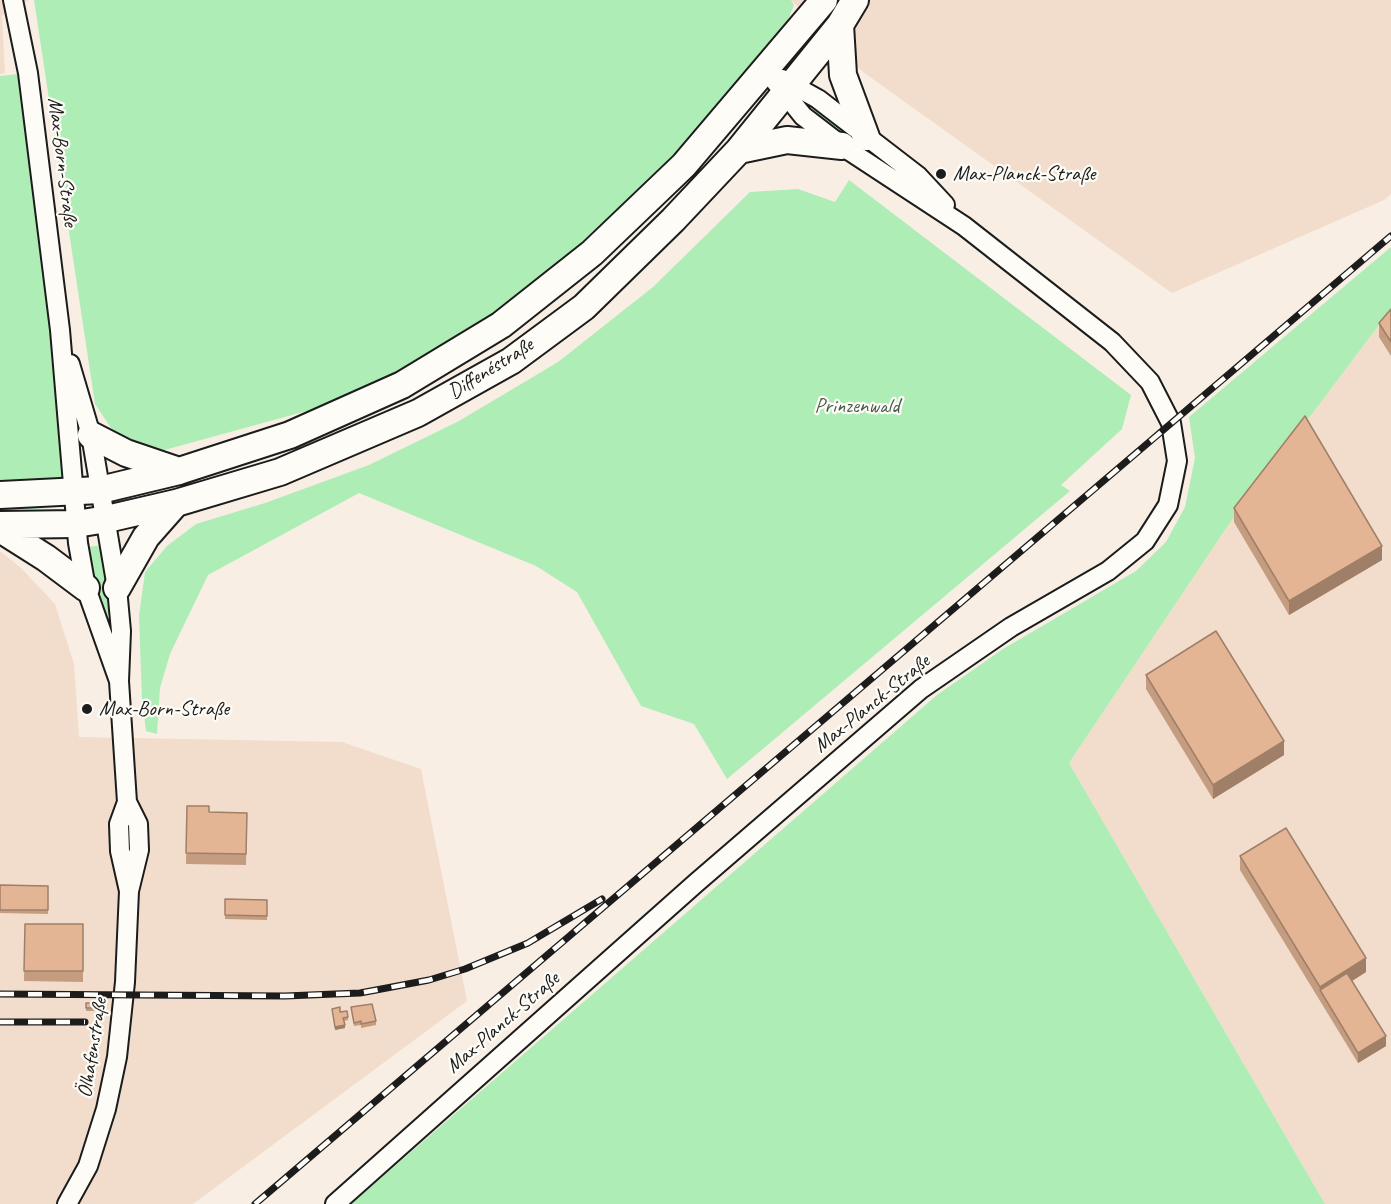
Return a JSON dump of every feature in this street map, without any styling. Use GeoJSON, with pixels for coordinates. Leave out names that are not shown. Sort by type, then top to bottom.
{"type":"FeatureCollection","features":[{"type":"Feature","properties":{"kind":"main road","name":"Diffenéstraße"},"geometry":{"type":"LineString","coordinates":[[0,495],[100,490],[179,471],[290,435],[402,385],[501,325],[592,253],[684,165],[824,0]]}},
{"type":"Feature","properties":{"kind":"main road","name":"Diffenéstraße"},"geometry":{"type":"LineString","coordinates":[[0,527],[76,524],[107,519],[176,503],[280,472],[418,413],[511,361],[584,307],[673,220],[739,150],[840,25],[855,0]]}},
{"type":"Feature","properties":{"kind":"main road"},"geometry":{"type":"LineString","coordinates":[[840,25],[843,75],[866,137]]}},
{"type":"Feature","properties":{"kind":"main road"},"geometry":{"type":"LineString","coordinates":[[739,150],[787,140],[842,146]]}},
{"type":"Feature","properties":{"kind":"main road"},"geometry":{"type":"LineString","coordinates":[[91,435],[126,453],[179,471]]}},
{"type":"Feature","properties":{"kind":"main road"},"geometry":{"type":"LineString","coordinates":[[117,588],[146,537],[176,503]]}},
{"type":"Feature","properties":{"kind":"main road"},"geometry":{"type":"LineString","coordinates":[[0,527],[86,588]]}},
{"type":"Feature","properties":{"kind":"street","name":"Max-Born-Straße"},"geometry":{"type":"LineString","coordinates":[[12,0],[28,73],[60,330],[75,491]]}},
{"type":"Feature","properties":{"kind":"street","name":"Max-Planck-Straße"},"geometry":{"type":"LineString","coordinates":[[766,70],[789,89],[818,99],[918,176],[964,226]]}},
{"type":"Feature","properties":{"kind":"street","name":"Max-Planck-Straße"},"geometry":{"type":"LineString","coordinates":[[335,1204],[670,906],[921,689],[1011,627],[1108,571],[1145,541],[1168,505],[1177,461],[1171,423],[1150,382],[1112,342],[964,226],[842,146],[803,116],[789,89]]}},
{"type":"Feature","properties":{"kind":"street","name":"Max-Born-Straße"},"geometry":{"type":"LineString","coordinates":[[60,330],[91,435],[107,519]]}},
{"type":"Feature","properties":{"kind":"street","name":"Ölhafenstraße"},"geometry":{"type":"LineString","coordinates":[[75,491],[76,524],[86,588],[119,681]]}},
{"type":"Feature","properties":{"kind":"street","name":"Ölhafenstraße"},"geometry":{"type":"LineString","coordinates":[[67,1204],[88,1166],[106,1108],[117,1057],[125,982],[129,891],[120,851],[119,824],[127,802],[119,681],[121,631],[107,519]]}},
{"type":"Feature","properties":{"kind":"shaded area"},"geometry":{"type":"Polygon","coordinates":[[[0,0],[29,0],[2,16],[5,73],[0,74],[0,0]]]}},
{"type":"Feature","properties":{"kind":"shaded area"},"geometry":{"type":"Polygon","coordinates":[[[791,0],[1391,0],[1391,194],[1384,200],[1172,293],[863,72],[791,0]]]}},
{"type":"Feature","properties":{"kind":"shaded area"},"geometry":{"type":"Polygon","coordinates":[[[1391,309],[1391,1204],[1325,1204],[1069,763],[1227,527],[1391,309]]]}},
{"type":"Feature","properties":{"kind":"shaded area"},"geometry":{"type":"Polygon","coordinates":[[[0,551],[21,568],[55,604],[74,664],[79,737],[342,742],[421,769],[467,1001],[193,1204],[0,1204],[0,551]]]}},
{"type":"Feature","properties":{"kind":"green space"},"geometry":{"type":"Polygon","coordinates":[[[34,0],[791,0],[794,5],[784,30],[704,125],[613,219],[546,278],[459,341],[350,399],[161,451],[124,440],[111,428],[95,404],[34,0]]]}},
{"type":"Feature","properties":{"kind":"green space"},"geometry":{"type":"Polygon","coordinates":[[[837,0],[847,0],[800,59],[796,56],[800,49],[837,0]]]}},
{"type":"Feature","properties":{"kind":"green space"},"geometry":{"type":"Polygon","coordinates":[[[28,73],[75,491],[0,495],[0,76],[28,73]]]}},
{"type":"Feature","properties":{"kind":"green space"},"geometry":{"type":"Polygon","coordinates":[[[817,106],[906,177],[902,181],[812,112],[817,106]]]}},
{"type":"Feature","properties":{"kind":"green space","name":"Prinzenwald"},"geometry":{"type":"Polygon","coordinates":[[[849,180],[1131,395],[1122,429],[1061,485],[1070,491],[727,779],[694,724],[641,706],[577,592],[536,566],[359,493],[208,575],[170,654],[160,688],[157,734],[146,731],[142,699],[139,616],[145,572],[167,546],[196,524],[265,503],[369,465],[459,421],[558,362],[653,287],[750,192],[798,189],[835,202],[849,180]]]}},
{"type":"Feature","properties":{"kind":"green space"},"geometry":{"type":"Polygon","coordinates":[[[1391,247],[1391,309],[1227,527],[1069,763],[1325,1204],[351,1204],[937,695],[1003,649],[1136,571],[1166,542],[1185,507],[1195,458],[1189,417],[1391,247]]]}},
{"type":"Feature","properties":{"kind":"green space"},"geometry":{"type":"Polygon","coordinates":[[[49,504],[52,506],[49,508],[0,511],[0,506],[49,504]]]}},
{"type":"Feature","properties":{"kind":"green space"},"geometry":{"type":"Polygon","coordinates":[[[102,545],[111,613],[107,616],[90,562],[89,547],[102,545]]]}},
{"type":"Feature","properties":{"kind":"building"},"geometry":{"type":"Polygon","coordinates":[[[1391,309],[1391,342],[1379,323],[1391,309]]]}},
{"type":"Feature","properties":{"kind":"building"},"geometry":{"type":"Polygon","coordinates":[[[1305,416],[1382,546],[1289,601],[1234,508],[1305,416]]]}},
{"type":"Feature","properties":{"kind":"building"},"geometry":{"type":"Polygon","coordinates":[[[1216,631],[1284,741],[1213,785],[1146,675],[1216,631]]]}},
{"type":"Feature","properties":{"kind":"building"},"geometry":{"type":"Polygon","coordinates":[[[187,806],[209,806],[209,812],[247,813],[246,854],[186,853],[187,806]]]}},
{"type":"Feature","properties":{"kind":"building"},"geometry":{"type":"Polygon","coordinates":[[[1286,828],[1366,958],[1320,987],[1240,856],[1286,828]]]}},
{"type":"Feature","properties":{"kind":"building"},"geometry":{"type":"Polygon","coordinates":[[[0,885],[48,886],[48,910],[0,910],[0,885]]]}},
{"type":"Feature","properties":{"kind":"building"},"geometry":{"type":"Polygon","coordinates":[[[225,899],[267,900],[267,916],[225,915],[225,899]]]}},
{"type":"Feature","properties":{"kind":"building"},"geometry":{"type":"Polygon","coordinates":[[[25,924],[83,924],[83,971],[24,971],[25,924]]]}},
{"type":"Feature","properties":{"kind":"building"},"geometry":{"type":"Polygon","coordinates":[[[1347,973],[1386,1036],[1358,1053],[1320,990],[1347,973]]]}},
{"type":"Feature","properties":{"kind":"building"},"geometry":{"type":"Polygon","coordinates":[[[86,1003],[95,1003],[95,1008],[86,1008],[86,1003]]]}},
{"type":"Feature","properties":{"kind":"building"},"geometry":{"type":"Polygon","coordinates":[[[372,1004],[376,1021],[354,1023],[351,1007],[372,1004]]]}},
{"type":"Feature","properties":{"kind":"building"},"geometry":{"type":"Polygon","coordinates":[[[340,1007],[340,1012],[347,1011],[348,1017],[343,1018],[345,1025],[335,1027],[332,1009],[340,1007]]]}},
{"type":"Feature","properties":{"kind":"railway"},"geometry":{"type":"LineString","coordinates":[[255,1204],[1391,236]]}},
{"type":"Feature","properties":{"kind":"railway"},"geometry":{"type":"LineString","coordinates":[[0,994],[285,996],[360,993],[429,980],[465,969],[528,943],[602,899]]}},
{"type":"Feature","properties":{"kind":"railway"},"geometry":{"type":"LineString","coordinates":[[0,1022],[85,1022]]}},
{"type":"Feature","properties":{"kind":"place","name":"Max-Planck-Straße"},"geometry":{"type":"Point","coordinates":[941,174]}},
{"type":"Feature","properties":{"kind":"place","name":"Max-Born-Straße"},"geometry":{"type":"Point","coordinates":[87,709]}}]}
